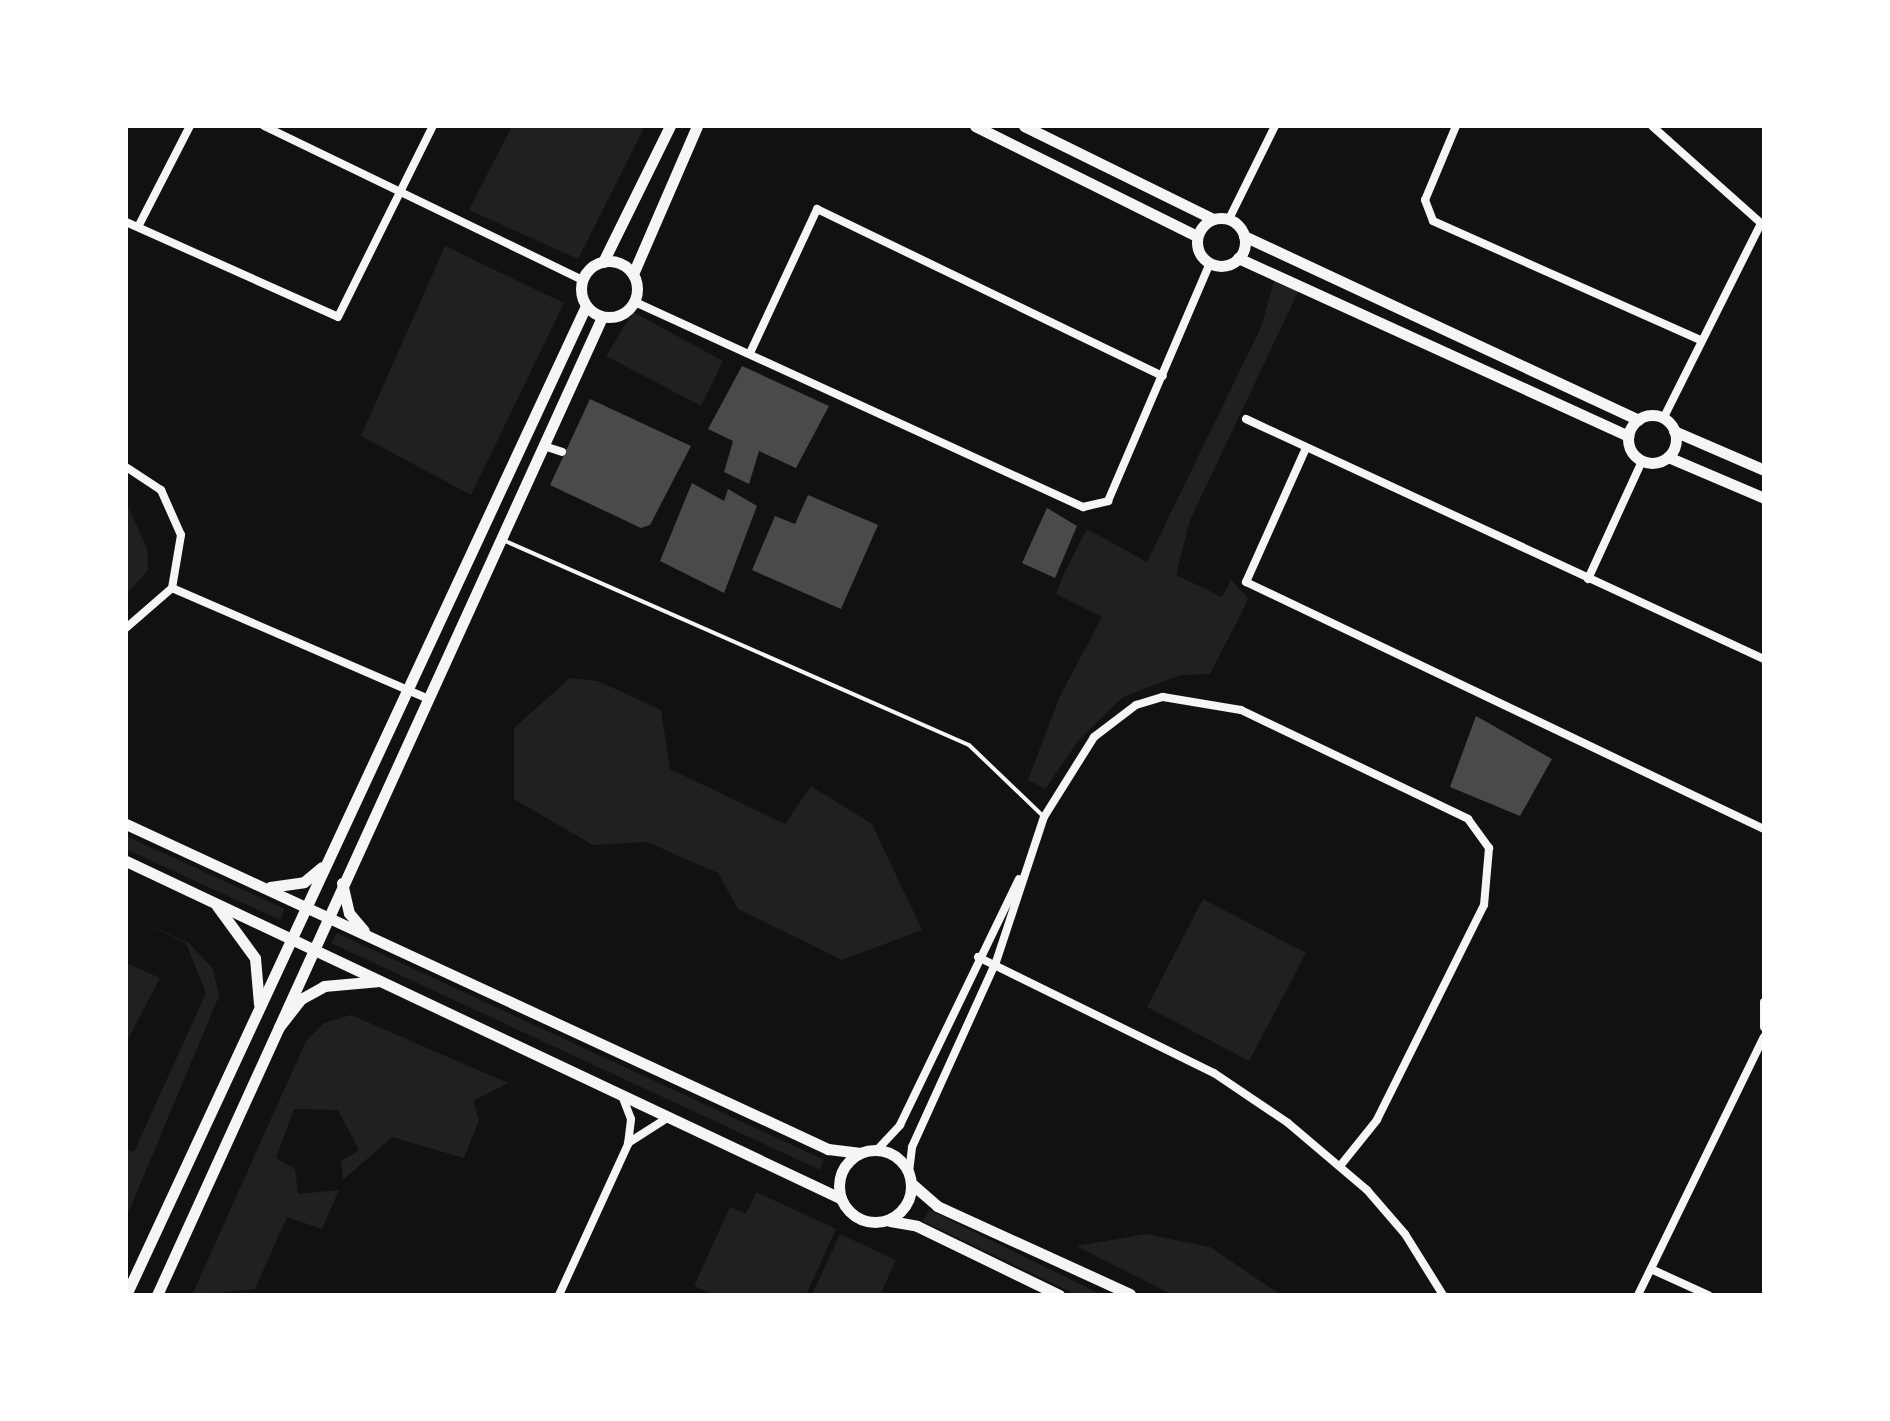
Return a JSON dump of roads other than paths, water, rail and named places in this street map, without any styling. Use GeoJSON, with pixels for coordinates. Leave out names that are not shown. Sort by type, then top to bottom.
{"type":"FeatureCollection","features":[{"type":"Feature","properties":{"kind":"street"},"geometry":{"type":"LineString","coordinates":[[138,227],[190,126]]}},
{"type":"Feature","properties":{"kind":"street"},"geometry":{"type":"LineString","coordinates":[[264,126],[583,280]]}},
{"type":"Feature","properties":{"kind":"street"},"geometry":{"type":"LineString","coordinates":[[126,222],[338,317],[403,193],[433,126]]}},
{"type":"Feature","properties":{"kind":"street"},"geometry":{"type":"LineString","coordinates":[[583,280],[603,262],[670,126]]}},
{"type":"Feature","properties":{"kind":"street"},"geometry":{"type":"LineString","coordinates":[[635,302],[633,274],[697,126]]}},
{"type":"Feature","properties":{"kind":"street"},"geometry":{"type":"LineString","coordinates":[[635,302],[1083,507],[1108,501],[1210,263],[1197,236],[975,126]]}},
{"type":"Feature","properties":{"kind":"street"},"geometry":{"type":"LineString","coordinates":[[1024,126],[1213,219],[1229,219],[1244,236],[1638,420],[1663,419],[1674,431],[1764,470]]}},
{"type":"Feature","properties":{"kind":"street"},"geometry":{"type":"LineString","coordinates":[[1229,219],[1275,126]]}},
{"type":"Feature","properties":{"kind":"street"},"geometry":{"type":"LineString","coordinates":[[1456,126],[1425,200],[1433,221],[1700,340]]}},
{"type":"Feature","properties":{"kind":"street"},"geometry":{"type":"LineString","coordinates":[[1652,126],[1762,224],[1700,340],[1663,419]]}},
{"type":"Feature","properties":{"kind":"street"},"geometry":{"type":"LineString","coordinates":[[750,353],[817,209],[1163,376]]}},
{"type":"Feature","properties":{"kind":"street"},"geometry":{"type":"LineString","coordinates":[[1197,236],[1213,219]]}},
{"type":"Feature","properties":{"kind":"street"},"geometry":{"type":"LineString","coordinates":[[1238,258],[1244,236]]}},
{"type":"Feature","properties":{"kind":"street"},"geometry":{"type":"LineString","coordinates":[[1210,263],[1238,258],[1628,436],[1642,461]]}},
{"type":"Feature","properties":{"kind":"street"},"geometry":{"type":"LineString","coordinates":[[603,262],[633,274]]}},
{"type":"Feature","properties":{"kind":"street"},"geometry":{"type":"LineString","coordinates":[[126,1295],[586,306],[583,280]]}},
{"type":"Feature","properties":{"kind":"street"},"geometry":{"type":"LineString","coordinates":[[586,306],[602,317],[621,315],[635,302]]}},
{"type":"Feature","properties":{"kind":"street"},"geometry":{"type":"LineString","coordinates":[[157,1295],[310,947],[602,317]]}},
{"type":"Feature","properties":{"kind":"street"},"geometry":{"type":"LineString","coordinates":[[1246,419],[1764,659]]}},
{"type":"Feature","properties":{"kind":"street"},"geometry":{"type":"LineString","coordinates":[[1628,436],[1638,420]]}},
{"type":"Feature","properties":{"kind":"street"},"geometry":{"type":"LineString","coordinates":[[1668,457],[1674,431]]}},
{"type":"Feature","properties":{"kind":"street"},"geometry":{"type":"LineString","coordinates":[[544,446],[562,452]]}},
{"type":"Feature","properties":{"kind":"street"},"geometry":{"type":"LineString","coordinates":[[1306,448],[1246,582],[1764,829]]}},
{"type":"Feature","properties":{"kind":"street"},"geometry":{"type":"LineString","coordinates":[[1642,461],[1668,457],[1764,498]]}},
{"type":"Feature","properties":{"kind":"street"},"geometry":{"type":"LineString","coordinates":[[1588,579],[1642,461]]}},
{"type":"Feature","properties":{"kind":"street"},"geometry":{"type":"LineString","coordinates":[[126,467],[161,490],[176,517],[180,565],[172,588],[126,628]]}},
{"type":"Feature","properties":{"kind":"street"},"geometry":{"type":"LineString","coordinates":[[172,588],[426,698]]}},
{"type":"Feature","properties":{"kind":"street"},"geometry":{"type":"LineString","coordinates":[[881,1222],[903,1210],[910,1178],[912,1147],[996,962],[1044,817],[1094,737],[1136,705],[1187,697],[1241,710],[1468,819],[1482,834],[1493,866],[1484,905],[1377,1120],[1340,1166]]}},
{"type":"Feature","properties":{"kind":"street"},"geometry":{"type":"LineString","coordinates":[[126,824],[828,1149],[859,1153],[877,1150],[895,1156],[933,1204],[1127,1295]]}},
{"type":"Feature","properties":{"kind":"street"},"geometry":{"type":"LineString","coordinates":[[877,1150],[900,1125],[978,957],[1030,857]]}},
{"type":"Feature","properties":{"kind":"street"},"geometry":{"type":"LineString","coordinates":[[126,861],[677,1117],[840,1198],[857,1218],[917,1226],[1059,1295]]}},
{"type":"Feature","properties":{"kind":"street"},"geometry":{"type":"LineString","coordinates":[[259,886],[292,887],[328,861]]}},
{"type":"Feature","properties":{"kind":"street"},"geometry":{"type":"LineString","coordinates":[[343,876],[343,902],[370,937]]}},
{"type":"Feature","properties":{"kind":"street"},"geometry":{"type":"LineString","coordinates":[[211,900],[255,958],[259,1010]]}},
{"type":"Feature","properties":{"kind":"street"},"geometry":{"type":"LineString","coordinates":[[978,957],[996,962],[1214,1073],[1340,1166],[1405,1234],[1443,1295]]}},
{"type":"Feature","properties":{"kind":"street"},"geometry":{"type":"LineString","coordinates":[[257,1066],[284,1020],[311,992],[340,982],[385,981]]}},
{"type":"Feature","properties":{"kind":"street"},"geometry":{"type":"LineString","coordinates":[[1764,1002],[1764,1027]]}},
{"type":"Feature","properties":{"kind":"street"},"geometry":{"type":"LineString","coordinates":[[1638,1295],[1764,1037]]}},
{"type":"Feature","properties":{"kind":"street"},"geometry":{"type":"LineString","coordinates":[[559,1295],[628,1144],[631,1119],[613,1087]]}},
{"type":"Feature","properties":{"kind":"street"},"geometry":{"type":"LineString","coordinates":[[628,1144],[654,1120],[677,1117]]}},
{"type":"Feature","properties":{"kind":"street"},"geometry":{"type":"LineString","coordinates":[[840,1198],[841,1173],[859,1153]]}},
{"type":"Feature","properties":{"kind":"street"},"geometry":{"type":"LineString","coordinates":[[1651,1269],[1708,1295]]}},
{"type":"Feature","properties":{"kind":"lane"},"geometry":{"type":"LineString","coordinates":[[500,538],[969,745],[1044,817]]}}]}
